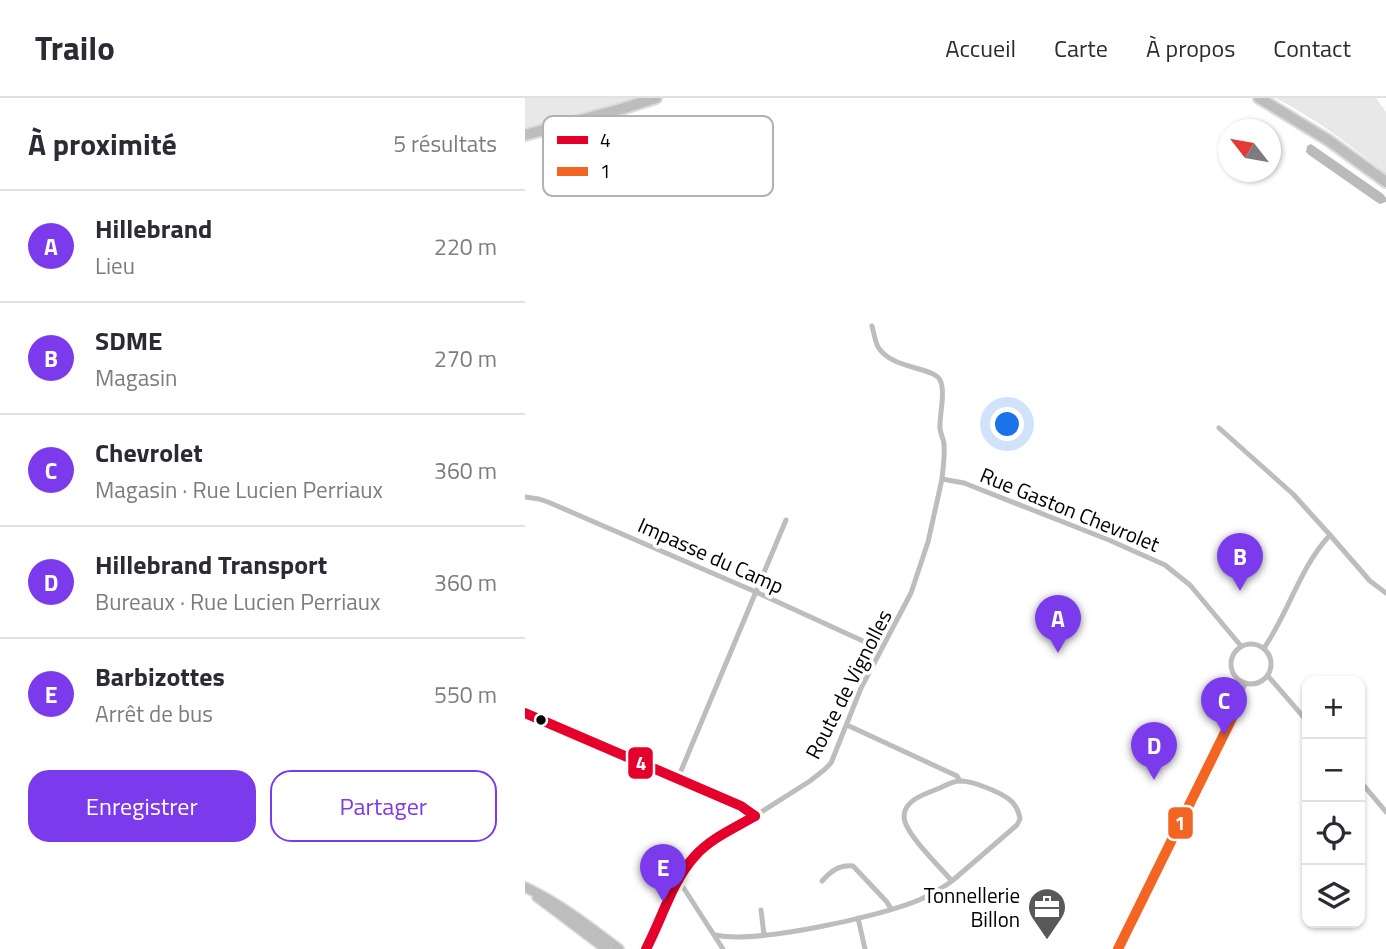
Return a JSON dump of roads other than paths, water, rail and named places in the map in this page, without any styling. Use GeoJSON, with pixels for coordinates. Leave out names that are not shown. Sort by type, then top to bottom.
{"type":"FeatureCollection","features":[{"type":"Feature","properties":{"kind":"highway"},"geometry":{"type":"LineString","coordinates":[[595,116],[656,98]]}},
{"type":"Feature","properties":{"kind":"highway"},"geometry":{"type":"LineString","coordinates":[[1259,98],[1317,132],[1386,182]]}},
{"type":"Feature","properties":{"kind":"highway"},"geometry":{"type":"LineString","coordinates":[[525,135],[543,130]]}},
{"type":"Feature","properties":{"kind":"main road"},"geometry":{"type":"LineString","coordinates":[[525,887],[606,949]]}},
{"type":"Feature","properties":{"kind":"main road"},"geometry":{"type":"LineString","coordinates":[[525,887],[568,911],[619,949]]}},
{"type":"Feature","properties":{"kind":"street","name":"Route de Vignolles"},"geometry":{"type":"LineString","coordinates":[[646,949],[677,883],[690,862],[703,849],[810,781],[831,763],[862,688],[906,605],[916,580],[931,530],[941,481],[944,443],[940,429],[941,381],[930,371],[914,369],[883,352],[878,347],[872,326]]}},
{"type":"Feature","properties":{"kind":"street"},"geometry":{"type":"LineString","coordinates":[[1219,428],[1293,494],[1370,581],[1386,593]]}},
{"type":"Feature","properties":{"kind":"street","name":"Rue Gaston Chevrolet"},"geometry":{"type":"LineString","coordinates":[[941,481],[964,483],[1165,565],[1190,585],[1241,646]]}},
{"type":"Feature","properties":{"kind":"street","name":"Impasse du Camp"},"geometry":{"type":"LineString","coordinates":[[525,497],[548,502],[876,647],[883,647]]}},
{"type":"Feature","properties":{"kind":"street"},"geometry":{"type":"LineString","coordinates":[[678,778],[786,520]]}},
{"type":"Feature","properties":{"kind":"street"},"geometry":{"type":"LineString","coordinates":[[1264,648],[1308,563],[1330,535]]}},
{"type":"Feature","properties":{"kind":"street"},"geometry":{"type":"LineString","coordinates":[[1253,643],[1264,648],[1271,658],[1268,676],[1258,683],[1245,684],[1234,676],[1231,670],[1235,650],[1253,643]]}},
{"type":"Feature","properties":{"kind":"street"},"geometry":{"type":"LineString","coordinates":[[1268,676],[1302,714]]}},
{"type":"Feature","properties":{"kind":"street"},"geometry":{"type":"LineString","coordinates":[[1118,949],[1237,708],[1245,684]]}},
{"type":"Feature","properties":{"kind":"street"},"geometry":{"type":"LineString","coordinates":[[525,713],[741,806],[755,816]]}},
{"type":"Feature","properties":{"kind":"street"},"geometry":{"type":"LineString","coordinates":[[847,725],[957,776],[960,781]]}},
{"type":"Feature","properties":{"kind":"street"},"geometry":{"type":"LineString","coordinates":[[715,935],[732,937],[799,930],[891,909],[942,889],[952,881],[1017,825],[1020,819],[1010,800],[975,784],[960,781],[920,795],[909,803],[904,812],[911,833],[952,881]]}},
{"type":"Feature","properties":{"kind":"street"},"geometry":{"type":"LineString","coordinates":[[1365,787],[1386,812]]}},
{"type":"Feature","properties":{"kind":"street"},"geometry":{"type":"LineString","coordinates":[[823,881],[829,873],[844,865],[853,866],[891,909]]}},
{"type":"Feature","properties":{"kind":"street"},"geometry":{"type":"LineString","coordinates":[[677,883],[683,887],[723,949]]}},
{"type":"Feature","properties":{"kind":"street"},"geometry":{"type":"LineString","coordinates":[[761,910],[764,935]]}},
{"type":"Feature","properties":{"kind":"street"},"geometry":{"type":"LineString","coordinates":[[858,918],[865,949]]}},
{"type":"Feature","properties":{"kind":"place","name":"SDME"},"geometry":{"type":"Point","coordinates":[1240,591]}},
{"type":"Feature","properties":{"kind":"place","name":"Hillebrand"},"geometry":{"type":"Point","coordinates":[1058,653]}},
{"type":"Feature","properties":{"kind":"place","name":"Chevrolet"},"geometry":{"type":"Point","coordinates":[1224,735]}},
{"type":"Feature","properties":{"kind":"place","name":"Hillebrand Transport"},"geometry":{"type":"Point","coordinates":[1154,780]}},
{"type":"Feature","properties":{"kind":"place","name":"Barbizottes"},"geometry":{"type":"Point","coordinates":[663,902]}},
{"type":"Feature","properties":{"kind":"place","name":"Tonnellerie Billon"},"geometry":{"type":"Point","coordinates":[1047,941]}}]}
